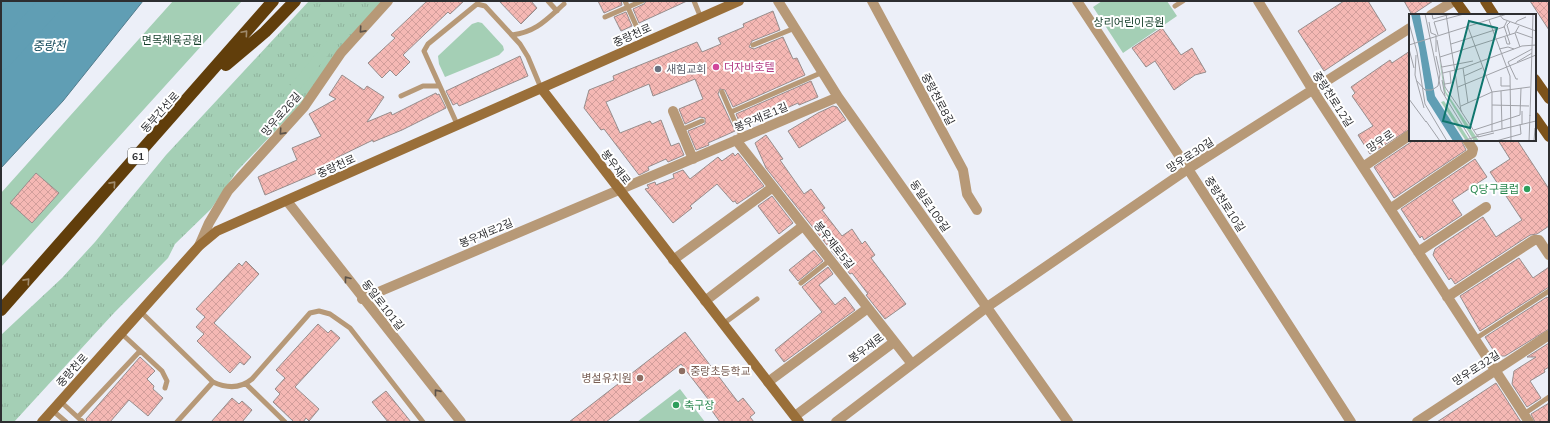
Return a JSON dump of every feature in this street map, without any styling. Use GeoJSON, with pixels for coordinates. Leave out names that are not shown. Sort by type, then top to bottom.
{"type":"FeatureCollection","features":[{"type":"Feature","properties":{"kind":"highway","name":"동부간선로"},"geometry":{"type":"LineString","coordinates":[[1,310],[200,86],[273,1]]}},
{"type":"Feature","properties":{"kind":"highway"},"geometry":{"type":"LineString","coordinates":[[200,86],[265,32],[295,1]]}},
{"type":"Feature","properties":{"kind":"main road","name":"중랑천로"},"geometry":{"type":"LineString","coordinates":[[42,422],[199,246],[217,231],[739,1]]}},
{"type":"Feature","properties":{"kind":"main road"},"geometry":{"type":"LineString","coordinates":[[1455,1],[1465,14]]}},
{"type":"Feature","properties":{"kind":"main road"},"geometry":{"type":"LineString","coordinates":[[1486,1],[1493,14]]}},
{"type":"Feature","properties":{"kind":"main road"},"geometry":{"type":"LineString","coordinates":[[1538,83],[1549,99]]}},
{"type":"Feature","properties":{"kind":"main road","name":"봉우재로"},"geometry":{"type":"LineString","coordinates":[[541,88],[797,419]]}},
{"type":"Feature","properties":{"kind":"main road"},"geometry":{"type":"LineString","coordinates":[[1536,118],[1549,137]]}},
{"type":"Feature","properties":{"kind":"street","name":"망우로26길"},"geometry":{"type":"LineString","coordinates":[[199,246],[214,213],[228,191],[304,107],[341,53],[388,1]]}},
{"type":"Feature","properties":{"kind":"street","name":"동일로109길"},"geometry":{"type":"LineString","coordinates":[[778,1],[838,97],[1068,422]]}},
{"type":"Feature","properties":{"kind":"street","name":"중랑천로8길"},"geometry":{"type":"LineString","coordinates":[[872,1],[963,170],[967,194],[977,210]]}},
{"type":"Feature","properties":{"kind":"street","name":"중랑천로10길"},"geometry":{"type":"LineString","coordinates":[[1077,1],[1188,169],[1351,422]]}},
{"type":"Feature","properties":{"kind":"street","name":"중랑천로12길"},"geometry":{"type":"LineString","coordinates":[[1258,1],[1312,89],[1526,418]]}},
{"type":"Feature","properties":{"kind":"street"},"geometry":{"type":"LineString","coordinates":[[1433,14],[1455,1]]}},
{"type":"Feature","properties":{"kind":"street","name":"망우로30길"},"geometry":{"type":"LineString","coordinates":[[987,307],[1188,169],[1409,29]]}},
{"type":"Feature","properties":{"kind":"street","name":"봉우재로1길"},"geometry":{"type":"LineString","coordinates":[[619,190],[838,97]]}},
{"type":"Feature","properties":{"kind":"street"},"geometry":{"type":"LineString","coordinates":[[673,111],[693,159]]}},
{"type":"Feature","properties":{"kind":"street","name":"망우로"},"geometry":{"type":"LineString","coordinates":[[1363,167],[1409,136]]}},
{"type":"Feature","properties":{"kind":"street","name":"봉우재로5길"},"geometry":{"type":"LineString","coordinates":[[739,139],[773,187],[912,364]]}},
{"type":"Feature","properties":{"kind":"street"},"geometry":{"type":"LineString","coordinates":[[1390,208],[1472,153],[1473,149],[1468,141]]}},
{"type":"Feature","properties":{"kind":"street"},"geometry":{"type":"LineString","coordinates":[[673,260],[773,187]]}},
{"type":"Feature","properties":{"kind":"street","name":"봉우재로2길"},"geometry":{"type":"LineString","coordinates":[[362,299],[619,190]]}},
{"type":"Feature","properties":{"kind":"street","name":"동일로101길"},"geometry":{"type":"LineString","coordinates":[[287,201],[362,299],[461,422]]}},
{"type":"Feature","properties":{"kind":"street"},"geometry":{"type":"LineString","coordinates":[[1418,252],[1486,207]]}},
{"type":"Feature","properties":{"kind":"street"},"geometry":{"type":"LineString","coordinates":[[705,301],[803,226]]}},
{"type":"Feature","properties":{"kind":"street"},"geometry":{"type":"LineString","coordinates":[[1447,297],[1534,240],[1539,240],[1549,254]]}},
{"type":"Feature","properties":{"kind":"street"},"geometry":{"type":"LineString","coordinates":[[836,422],[987,307]]}},
{"type":"Feature","properties":{"kind":"street"},"geometry":{"type":"LineString","coordinates":[[768,382],[868,308]]}},
{"type":"Feature","properties":{"kind":"street","name":"망우로32길"},"geometry":{"type":"LineString","coordinates":[[1416,422],[1549,335]]}},
{"type":"Feature","properties":{"kind":"street","name":"봉우재로"},"geometry":{"type":"LineString","coordinates":[[797,419],[894,342]]}},
{"type":"Feature","properties":{"kind":"lane"},"geometry":{"type":"LineString","coordinates":[[548,1],[557,11]]}},
{"type":"Feature","properties":{"kind":"lane"},"geometry":{"type":"LineString","coordinates":[[625,1],[644,43]]}},
{"type":"Feature","properties":{"kind":"lane"},"geometry":{"type":"LineString","coordinates":[[604,17],[642,1]]}},
{"type":"Feature","properties":{"kind":"lane"},"geometry":{"type":"LineString","coordinates":[[694,1],[701,18]]}},
{"type":"Feature","properties":{"kind":"lane"},"geometry":{"type":"LineString","coordinates":[[1175,6],[1183,1]]}},
{"type":"Feature","properties":{"kind":"lane"},"geometry":{"type":"LineString","coordinates":[[457,124],[425,55],[425,48],[477,4],[485,6],[520,44],[528,57],[541,88]]}},
{"type":"Feature","properties":{"kind":"lane"},"geometry":{"type":"LineString","coordinates":[[512,35],[528,33],[535,29],[564,4]]}},
{"type":"Feature","properties":{"kind":"lane"},"geometry":{"type":"LineString","coordinates":[[753,45],[795,28]]}},
{"type":"Feature","properties":{"kind":"lane"},"geometry":{"type":"LineString","coordinates":[[731,112],[823,72]]}},
{"type":"Feature","properties":{"kind":"lane"},"geometry":{"type":"LineString","coordinates":[[1538,83],[1549,104]]}},
{"type":"Feature","properties":{"kind":"lane"},"geometry":{"type":"LineString","coordinates":[[401,96],[430,84],[439,86]]}},
{"type":"Feature","properties":{"kind":"lane"},"geometry":{"type":"LineString","coordinates":[[722,92],[731,112],[739,139]]}},
{"type":"Feature","properties":{"kind":"lane"},"geometry":{"type":"LineString","coordinates":[[681,130],[702,122]]}},
{"type":"Feature","properties":{"kind":"lane"},"geometry":{"type":"LineString","coordinates":[[801,283],[830,260]]}},
{"type":"Feature","properties":{"kind":"lane"},"geometry":{"type":"LineString","coordinates":[[1475,339],[1549,291]]}},
{"type":"Feature","properties":{"kind":"lane"},"geometry":{"type":"LineString","coordinates":[[723,324],[757,299]]}},
{"type":"Feature","properties":{"kind":"lane"},"geometry":{"type":"LineString","coordinates":[[141,312],[213,382],[227,387],[246,384],[258,374],[310,313],[319,311],[335,317],[350,328],[423,422]]}},
{"type":"Feature","properties":{"kind":"lane"},"geometry":{"type":"LineString","coordinates":[[121,333],[165,375],[167,381],[165,388]]}},
{"type":"Feature","properties":{"kind":"lane"},"geometry":{"type":"LineString","coordinates":[[78,417],[140,351]]}},
{"type":"Feature","properties":{"kind":"lane"},"geometry":{"type":"LineString","coordinates":[[177,422],[213,382]]}},
{"type":"Feature","properties":{"kind":"lane"},"geometry":{"type":"LineString","coordinates":[[246,384],[285,422]]}},
{"type":"Feature","properties":{"kind":"lane","name":"중랑천로12길"},"geometry":{"type":"LineString","coordinates":[[1526,418],[1549,397]]}},
{"type":"Feature","properties":{"kind":"lane"},"geometry":{"type":"LineString","coordinates":[[60,401],[83,422]]}},
{"type":"Feature","properties":{"kind":"lane"},"geometry":{"type":"LineString","coordinates":[[52,410],[66,422]]}},
{"type":"Feature","properties":{"kind":"green space","name":"면목체육공원"},"geometry":{"type":"Polygon","coordinates":[[[173,1],[242,1],[1,267],[1,193],[173,1]]]}},
{"type":"Feature","properties":{"kind":"green space"},"geometry":{"type":"Polygon","coordinates":[[[309,1],[382,1],[298,107],[237,171],[211,209],[175,244],[168,258],[113,314],[14,422],[1,422],[1,335],[62,278],[95,242],[166,155],[309,1]]]}},
{"type":"Feature","properties":{"kind":"green space","name":"상리어린이공원"},"geometry":{"type":"Polygon","coordinates":[[[1102,1],[1167,1],[1177,16],[1123,53],[1093,7],[1102,1]]]}},
{"type":"Feature","properties":{"kind":"green space"},"geometry":{"type":"Polygon","coordinates":[[[478,22],[482,23],[503,46],[504,50],[499,55],[445,77],[439,64],[438,56],[472,24],[478,22]]]}},
{"type":"Feature","properties":{"kind":"green space"},"geometry":{"type":"Polygon","coordinates":[[[329,38],[337,44],[292,99],[284,93],[329,38]]]}},
{"type":"Feature","properties":{"kind":"green space","name":"축구장"},"geometry":{"type":"Polygon","coordinates":[[[680,389],[705,422],[637,422],[680,389]]]}},
{"type":"Feature","properties":{"kind":"water","name":"중랑천"},"geometry":{"type":"Polygon","coordinates":[[[1,1],[143,1],[63,101],[1,168],[1,60],[5,56],[1,54],[1,1]]]}},
{"type":"Feature","properties":{"kind":"building"},"geometry":{"type":"Polygon","coordinates":[[[427,1],[464,1],[450,14],[448,12],[403,55],[410,62],[396,76],[390,70],[382,78],[368,63],[395,38],[391,35],[427,1]]]}},
{"type":"Feature","properties":{"kind":"building"},"geometry":{"type":"Polygon","coordinates":[[[499,1],[531,1],[537,8],[521,24],[499,1]]]}},
{"type":"Feature","properties":{"kind":"building"},"geometry":{"type":"Polygon","coordinates":[[[598,1],[621,1],[622,5],[604,13],[598,1]]]}},
{"type":"Feature","properties":{"kind":"building"},"geometry":{"type":"Polygon","coordinates":[[[646,1],[687,1],[639,23],[633,9],[644,4],[646,1]]]}},
{"type":"Feature","properties":{"kind":"building"},"geometry":{"type":"Polygon","coordinates":[[[1344,1],[1368,1],[1386,30],[1324,71],[1298,31],[1344,1]]]}},
{"type":"Feature","properties":{"kind":"building"},"geometry":{"type":"Polygon","coordinates":[[[1404,1],[1433,1],[1414,14],[1411,14],[1404,1]]]}},
{"type":"Feature","properties":{"kind":"building"},"geometry":{"type":"Polygon","coordinates":[[[1530,1],[1549,1],[1549,30],[1530,1]]]}},
{"type":"Feature","properties":{"kind":"building"},"geometry":{"type":"Polygon","coordinates":[[[773,11],[780,30],[752,41],[749,47],[754,49],[783,37],[793,59],[797,58],[805,75],[733,107],[725,90],[720,89],[718,94],[735,131],[708,143],[709,145],[696,150],[688,131],[705,124],[705,118],[700,117],[685,124],[679,109],[703,99],[695,79],[653,96],[649,84],[606,102],[620,133],[650,121],[652,124],[661,120],[671,146],[679,143],[684,155],[668,162],[666,159],[648,167],[649,170],[639,175],[604,129],[601,130],[584,108],[589,90],[614,80],[613,76],[697,42],[702,52],[721,44],[718,38],[744,27],[743,24],[773,11]]]}},
{"type":"Feature","properties":{"kind":"building"},"geometry":{"type":"Polygon","coordinates":[[[626,12],[632,26],[621,31],[614,17],[626,12]]]}},
{"type":"Feature","properties":{"kind":"building"},"geometry":{"type":"Polygon","coordinates":[[[1162,28],[1181,55],[1192,48],[1206,72],[1195,75],[1174,90],[1155,61],[1146,67],[1132,48],[1162,28]]]}},
{"type":"Feature","properties":{"kind":"building"},"geometry":{"type":"Polygon","coordinates":[[[1409,52],[1409,130],[1370,154],[1358,135],[1373,126],[1352,96],[1355,93],[1351,87],[1390,60],[1392,63],[1409,52]]]}},
{"type":"Feature","properties":{"kind":"building"},"geometry":{"type":"Polygon","coordinates":[[[520,56],[528,76],[459,106],[457,103],[453,105],[446,91],[520,56]]]}},
{"type":"Feature","properties":{"kind":"building"},"geometry":{"type":"Polygon","coordinates":[[[342,75],[364,90],[367,86],[384,97],[367,122],[391,112],[392,115],[436,93],[437,95],[439,94],[446,108],[402,130],[373,142],[373,140],[336,158],[338,164],[265,195],[258,177],[297,160],[292,148],[321,136],[309,114],[336,99],[329,95],[342,75]]]}},
{"type":"Feature","properties":{"kind":"building"},"geometry":{"type":"Polygon","coordinates":[[[811,81],[818,97],[799,105],[798,103],[742,128],[736,114],[811,81]]]}},
{"type":"Feature","properties":{"kind":"building"},"geometry":{"type":"Polygon","coordinates":[[[833,106],[837,107],[846,120],[799,148],[788,131],[833,106]]]}},
{"type":"Feature","properties":{"kind":"building"},"geometry":{"type":"Polygon","coordinates":[[[766,135],[783,159],[780,160],[804,194],[811,189],[825,208],[822,210],[842,236],[852,229],[862,244],[865,241],[875,255],[871,258],[906,304],[885,319],[866,295],[868,294],[852,273],[850,274],[766,168],[755,143],[766,135]]]}},
{"type":"Feature","properties":{"kind":"building"},"geometry":{"type":"Polygon","coordinates":[[[1413,141],[1462,141],[1466,150],[1394,198],[1374,167],[1413,141]]]}},
{"type":"Feature","properties":{"kind":"building"},"geometry":{"type":"Polygon","coordinates":[[[1499,141],[1518,141],[1549,189],[1549,226],[1537,234],[1530,235],[1455,284],[1451,278],[1449,280],[1433,255],[1435,249],[1483,217],[1496,237],[1522,220],[1490,172],[1510,159],[1499,141]]]}},
{"type":"Feature","properties":{"kind":"building"},"geometry":{"type":"Polygon","coordinates":[[[733,153],[735,156],[738,153],[764,186],[737,204],[735,201],[733,202],[717,184],[690,206],[692,208],[673,223],[645,189],[649,188],[647,185],[655,182],[656,185],[674,178],[673,174],[683,170],[690,179],[718,157],[722,161],[733,153]]]}},
{"type":"Feature","properties":{"kind":"building"},"geometry":{"type":"Polygon","coordinates":[[[1475,159],[1487,177],[1452,200],[1462,215],[1424,240],[1422,236],[1420,238],[1401,209],[1475,159]]]}},
{"type":"Feature","properties":{"kind":"building"},"geometry":{"type":"Polygon","coordinates":[[[36,173],[59,193],[32,223],[10,203],[36,173]]]}},
{"type":"Feature","properties":{"kind":"building"},"geometry":{"type":"Polygon","coordinates":[[[772,196],[793,223],[779,234],[758,206],[772,196]]]}},
{"type":"Feature","properties":{"kind":"building"},"geometry":{"type":"Polygon","coordinates":[[[814,250],[823,261],[798,281],[789,270],[814,250]]]}},
{"type":"Feature","properties":{"kind":"building"},"geometry":{"type":"Polygon","coordinates":[[[1519,258],[1533,278],[1549,267],[1549,287],[1480,331],[1460,296],[1519,258]]]}},
{"type":"Feature","properties":{"kind":"building"},"geometry":{"type":"Polygon","coordinates":[[[246,261],[259,274],[214,323],[251,357],[244,365],[240,362],[230,373],[197,341],[204,334],[196,327],[205,317],[196,309],[239,263],[242,266],[246,261]]]}},
{"type":"Feature","properties":{"kind":"building"},"geometry":{"type":"Polygon","coordinates":[[[828,267],[833,274],[819,285],[835,305],[845,297],[855,310],[784,362],[775,350],[822,312],[802,287],[828,267]]]}},
{"type":"Feature","properties":{"kind":"building"},"geometry":{"type":"Polygon","coordinates":[[[1547,297],[1549,299],[1549,329],[1505,356],[1497,356],[1485,337],[1547,297]]]}},
{"type":"Feature","properties":{"kind":"building"},"geometry":{"type":"Polygon","coordinates":[[[318,324],[328,333],[331,330],[340,338],[295,387],[319,409],[309,421],[306,418],[303,422],[294,422],[273,402],[280,394],[275,389],[285,378],[276,370],[318,324]]]}},
{"type":"Feature","properties":{"kind":"building"},"geometry":{"type":"Polygon","coordinates":[[[685,332],[738,402],[743,398],[755,413],[750,417],[754,422],[720,422],[712,411],[715,408],[681,364],[606,422],[569,422],[685,332]]]}},
{"type":"Feature","properties":{"kind":"building"},"geometry":{"type":"Polygon","coordinates":[[[1549,343],[1549,367],[1544,370],[1545,372],[1530,381],[1541,398],[1527,407],[1512,384],[1514,371],[1536,357],[1527,357],[1549,343]]]}},
{"type":"Feature","properties":{"kind":"building"},"geometry":{"type":"Polygon","coordinates":[[[140,357],[155,371],[147,379],[154,386],[153,389],[163,398],[148,416],[129,400],[110,422],[87,422],[86,419],[140,357]]]}},
{"type":"Feature","properties":{"kind":"building"},"geometry":{"type":"Polygon","coordinates":[[[1496,383],[1521,422],[1437,422],[1496,383]]]}},
{"type":"Feature","properties":{"kind":"building"},"geometry":{"type":"Polygon","coordinates":[[[386,391],[411,422],[388,422],[372,402],[386,391]]]}},
{"type":"Feature","properties":{"kind":"building"},"geometry":{"type":"Polygon","coordinates":[[[232,398],[239,404],[242,401],[252,410],[242,422],[211,422],[232,398]]]}},
{"type":"Feature","properties":{"kind":"building"},"geometry":{"type":"Polygon","coordinates":[[[1549,403],[1549,422],[1535,422],[1531,414],[1549,403]]]}},
{"type":"Feature","properties":{"kind":"waterway","name":"중랑천"},"geometry":{"type":"LineString","coordinates":[[1,58],[53,1]]}},
{"type":"Feature","properties":{"kind":"place","name":"더자바호텔"},"geometry":{"type":"Point","coordinates":[716,67]}},
{"type":"Feature","properties":{"kind":"place","name":"새힘교회"},"geometry":{"type":"Point","coordinates":[658,69]}},
{"type":"Feature","properties":{"kind":"place","name":"Q당구클럽"},"geometry":{"type":"Point","coordinates":[1527,189]}},
{"type":"Feature","properties":{"kind":"place","name":"중랑초등학교"},"geometry":{"type":"Point","coordinates":[682,371]}},
{"type":"Feature","properties":{"kind":"place","name":"병설유치원"},"geometry":{"type":"Point","coordinates":[640,378]}},
{"type":"Feature","properties":{"kind":"place","name":"축구장"},"geometry":{"type":"Point","coordinates":[676,405]}}]}
